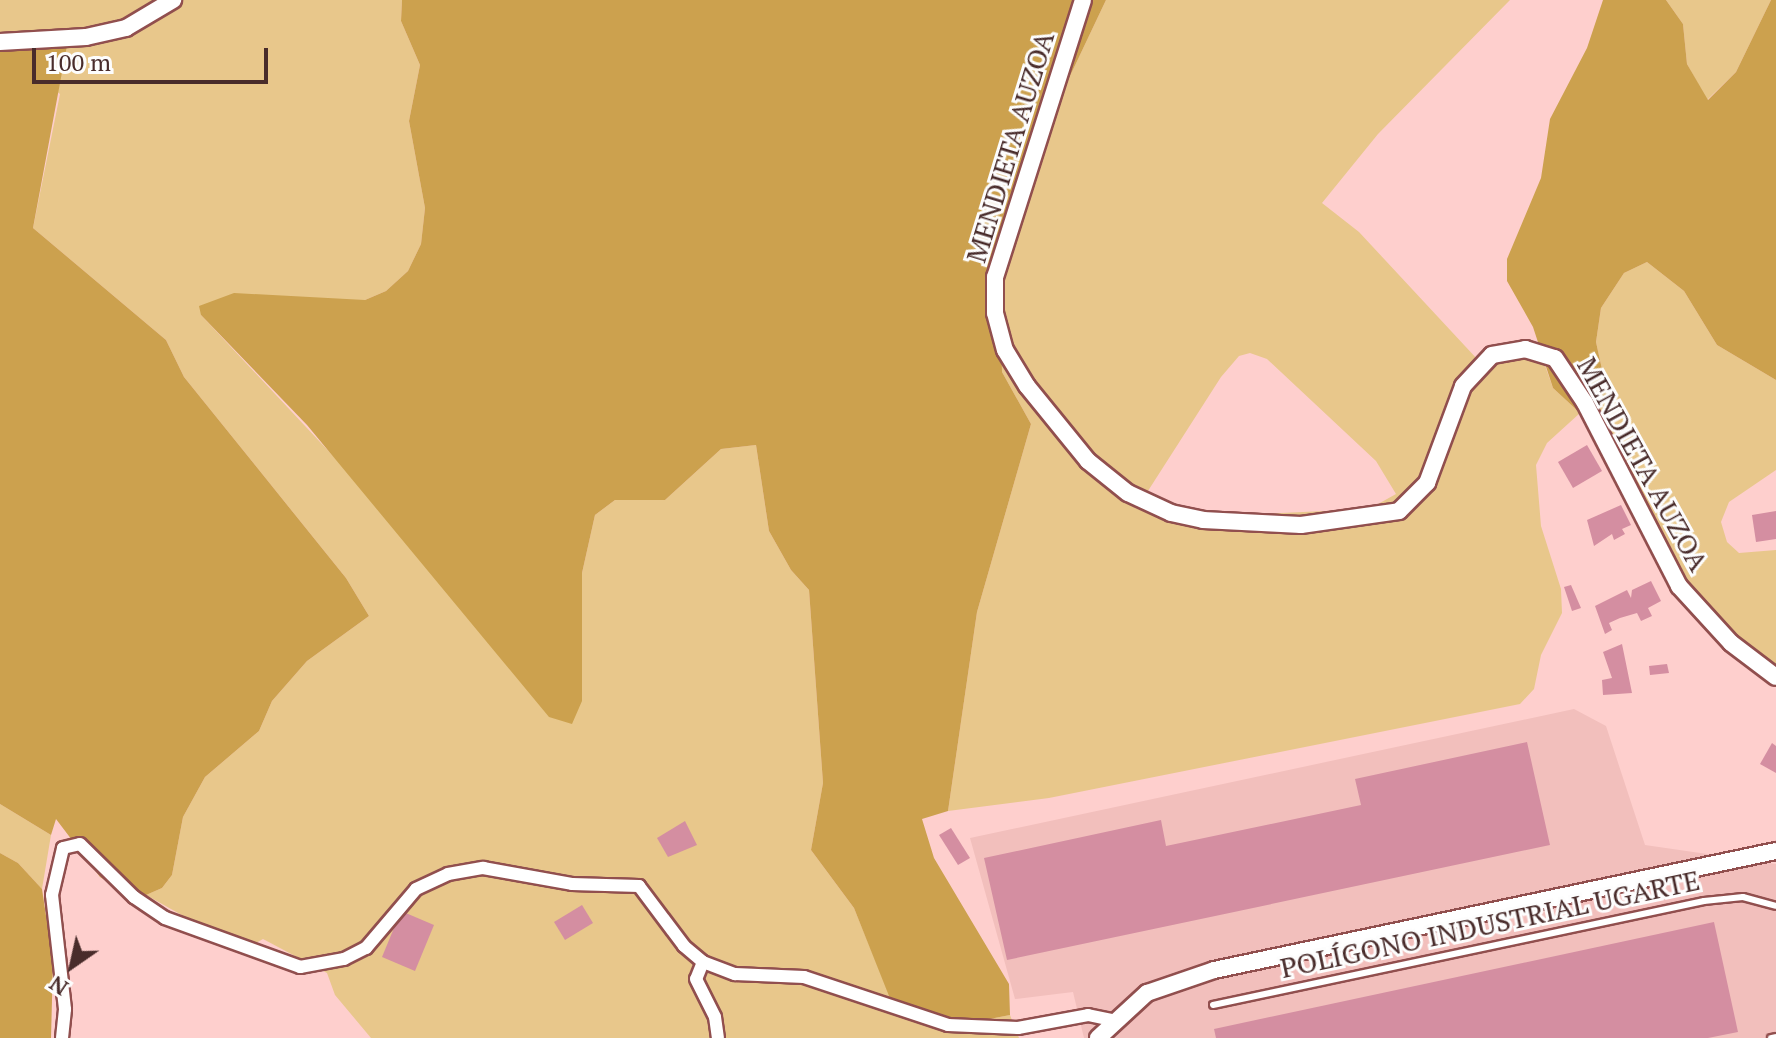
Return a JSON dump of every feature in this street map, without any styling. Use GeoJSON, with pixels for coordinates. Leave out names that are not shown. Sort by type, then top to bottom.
{"type":"FeatureCollection","features":[{"type":"Feature","properties":{"kind":"street"},"geometry":{"type":"LineString","coordinates":[[0,42],[86,37],[126,28],[173,0]]}},
{"type":"Feature","properties":{"kind":"street","name":"MENDIETA AUZOA"},"geometry":{"type":"LineString","coordinates":[[1083,0],[1010,222],[995,277],[995,301],[1005,350],[1027,386],[1088,461],[1128,493],[1171,513],[1203,520],[1301,525],[1399,511],[1427,483],[1463,386],[1492,355],[1525,349],[1555,358],[1585,403],[1679,586],[1754,662],[1776,675]]}},
{"type":"Feature","properties":{"kind":"street"},"geometry":{"type":"LineString","coordinates":[[62,1038],[65,1009],[52,895],[63,848],[80,844],[134,897],[165,918],[300,967],[344,959],[366,948],[416,889],[448,874],[483,868],[572,884],[627,882],[639,886],[684,946],[703,962],[735,974],[804,977],[948,1025],[1018,1028],[1088,1015],[1112,1020]]}},
{"type":"Feature","properties":{"kind":"street"},"geometry":{"type":"LineString","coordinates":[[1098,1038],[1112,1020],[1147,993],[1214,970],[1776,851]]}},
{"type":"Feature","properties":{"kind":"street"},"geometry":{"type":"LineString","coordinates":[[703,962],[696,979],[715,1017],[718,1038]]}},
{"type":"Feature","properties":{"kind":"lane","name":"POLÍGONO INDUSTRIAL UGARTE"},"geometry":{"type":"LineString","coordinates":[[1213,1005],[1704,901],[1743,897],[1776,906]]}},
{"type":"Feature","properties":{"kind":"shaded area"},"geometry":{"type":"Polygon","coordinates":[[[0,0],[402,0],[401,21],[420,65],[409,121],[425,208],[421,244],[408,271],[386,291],[365,300],[201,315],[350,474],[582,701],[582,573],[595,515],[615,500],[665,500],[721,449],[756,445],[769,531],[791,570],[809,590],[823,783],[811,850],[854,908],[892,1001],[964,1024],[1010,1015],[1019,1038],[371,1038],[335,995],[327,973],[263,939],[254,944],[196,923],[146,895],[162,888],[172,875],[183,817],[205,777],[259,731],[272,701],[307,661],[369,616],[346,578],[184,377],[166,340],[33,228],[60,94],[0,45],[0,0]]]}},
{"type":"Feature","properties":{"kind":"shaded area"},"geometry":{"type":"Polygon","coordinates":[[[402,0],[1106,0],[1061,95],[1000,278],[1002,372],[1031,424],[977,612],[948,811],[922,819],[934,858],[1009,984],[1010,1015],[964,1024],[891,1001],[854,908],[811,850],[823,783],[809,590],[791,570],[769,531],[756,445],[721,449],[665,500],[615,500],[595,515],[582,573],[582,701],[572,724],[549,717],[307,425],[201,315],[199,306],[234,293],[365,300],[386,291],[408,271],[421,244],[425,208],[409,121],[420,65],[401,21],[402,0]]]}},
{"type":"Feature","properties":{"kind":"shaded area"},"geometry":{"type":"Polygon","coordinates":[[[1106,0],[1510,0],[1378,134],[1322,203],[1359,232],[1478,360],[1538,346],[1553,388],[1580,413],[1547,443],[1536,465],[1541,526],[1561,589],[1562,613],[1541,655],[1534,689],[1520,704],[1049,798],[948,811],[977,612],[1031,424],[1002,372],[1000,278],[1061,95],[1106,0]],[[1250,353],[1239,356],[1221,377],[1146,494],[1156,501],[1197,512],[1234,515],[1369,509],[1396,494],[1376,461],[1267,359],[1250,353]]]}},
{"type":"Feature","properties":{"kind":"shaded area"},"geometry":{"type":"Polygon","coordinates":[[[1603,0],[1666,0],[1683,24],[1687,64],[1708,100],[1736,72],[1771,0],[1776,0],[1776,380],[1717,345],[1684,291],[1647,262],[1624,273],[1601,308],[1596,342],[1607,392],[1600,410],[1594,415],[1580,413],[1553,388],[1533,327],[1507,281],[1507,259],[1541,178],[1550,119],[1587,48],[1603,0]]]}},
{"type":"Feature","properties":{"kind":"shaded area"},"geometry":{"type":"Polygon","coordinates":[[[1666,0],[1771,0],[1736,72],[1707,100],[1687,64],[1683,24],[1666,0]]]}},
{"type":"Feature","properties":{"kind":"shaded area"},"geometry":{"type":"Polygon","coordinates":[[[68,40],[33,228],[166,340],[184,377],[346,578],[369,616],[307,661],[272,701],[259,731],[205,777],[183,817],[172,875],[162,888],[146,895],[122,891],[100,877],[56,819],[51,835],[0,804],[0,45],[68,40]]]}},
{"type":"Feature","properties":{"kind":"shaded area"},"geometry":{"type":"Polygon","coordinates":[[[1647,262],[1684,291],[1717,345],[1776,380],[1776,470],[1729,502],[1721,522],[1727,542],[1739,553],[1776,550],[1776,666],[1743,644],[1685,589],[1594,415],[1607,392],[1596,342],[1601,308],[1624,273],[1647,262]]]}},
{"type":"Feature","properties":{"kind":"shaded area"},"geometry":{"type":"Polygon","coordinates":[[[1574,709],[1606,726],[1645,845],[1776,864],[1776,1038],[1084,1038],[1073,992],[1015,999],[970,838],[1574,709]]]}},
{"type":"Feature","properties":{"kind":"shaded area"},"geometry":{"type":"Polygon","coordinates":[[[0,804],[51,835],[42,889],[18,863],[0,853],[0,804]]]}},
{"type":"Feature","properties":{"kind":"shaded area"},"geometry":{"type":"Polygon","coordinates":[[[0,853],[18,863],[42,889],[53,962],[51,1038],[0,1038],[0,853]]]}},
{"type":"Feature","properties":{"kind":"building"},"geometry":{"type":"Polygon","coordinates":[[[1587,445],[1602,471],[1573,488],[1558,462],[1587,445]]]}},
{"type":"Feature","properties":{"kind":"building"},"geometry":{"type":"Polygon","coordinates":[[[1621,505],[1631,525],[1622,529],[1625,534],[1614,540],[1612,534],[1594,546],[1587,520],[1621,505]]]}},
{"type":"Feature","properties":{"kind":"building"},"geometry":{"type":"Polygon","coordinates":[[[1776,511],[1776,539],[1756,542],[1752,515],[1776,511]]]}},
{"type":"Feature","properties":{"kind":"building"},"geometry":{"type":"Polygon","coordinates":[[[1651,581],[1661,601],[1648,608],[1652,616],[1641,621],[1637,613],[1620,618],[1609,623],[1612,630],[1605,634],[1595,606],[1627,590],[1631,598],[1632,590],[1651,581]]]}},
{"type":"Feature","properties":{"kind":"building"},"geometry":{"type":"Polygon","coordinates":[[[1571,585],[1581,608],[1572,611],[1564,587],[1571,585]]]}},
{"type":"Feature","properties":{"kind":"building"},"geometry":{"type":"Polygon","coordinates":[[[1622,644],[1632,693],[1603,695],[1602,680],[1612,678],[1603,652],[1622,644]]]}},
{"type":"Feature","properties":{"kind":"building"},"geometry":{"type":"Polygon","coordinates":[[[1667,664],[1669,673],[1650,675],[1649,666],[1667,664]]]}},
{"type":"Feature","properties":{"kind":"building"},"geometry":{"type":"Polygon","coordinates":[[[1527,742],[1550,845],[1007,960],[984,858],[1161,820],[1166,846],[1361,805],[1355,779],[1527,742]]]}},
{"type":"Feature","properties":{"kind":"building"},"geometry":{"type":"Polygon","coordinates":[[[1772,743],[1776,746],[1776,773],[1760,764],[1772,743]]]}},
{"type":"Feature","properties":{"kind":"building"},"geometry":{"type":"Polygon","coordinates":[[[685,821],[697,845],[668,857],[657,838],[685,821]]]}},
{"type":"Feature","properties":{"kind":"building"},"geometry":{"type":"Polygon","coordinates":[[[951,828],[970,858],[958,865],[939,835],[951,828]]]}},
{"type":"Feature","properties":{"kind":"building"},"geometry":{"type":"Polygon","coordinates":[[[582,905],[593,923],[565,940],[554,922],[582,905]]]}},
{"type":"Feature","properties":{"kind":"building"},"geometry":{"type":"Polygon","coordinates":[[[401,911],[434,925],[415,971],[382,957],[401,911]]]}},
{"type":"Feature","properties":{"kind":"building"},"geometry":{"type":"Polygon","coordinates":[[[1714,922],[1738,1032],[1708,1038],[1216,1038],[1214,1029],[1714,922]]]}}]}
